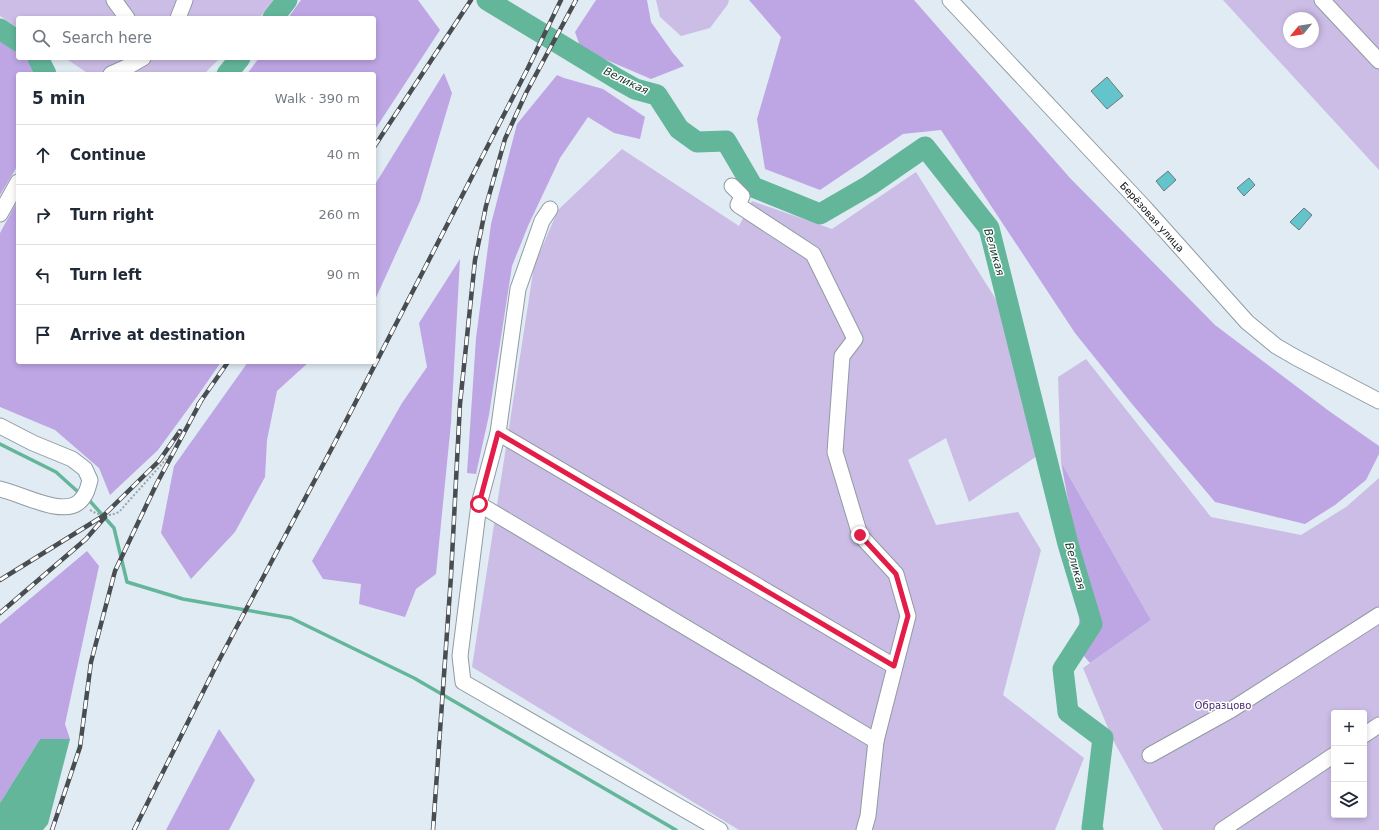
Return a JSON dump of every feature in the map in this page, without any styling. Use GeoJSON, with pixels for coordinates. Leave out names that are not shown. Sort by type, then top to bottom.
{"type":"FeatureCollection","features":[{"type":"Feature","properties":{"kind":"street"},"geometry":{"type":"LineString","coordinates":[[114,0],[126,16]]}},
{"type":"Feature","properties":{"kind":"street"},"geometry":{"type":"LineString","coordinates":[[179,16],[185,0]]}},
{"type":"Feature","properties":{"kind":"street","name":"Берёзовая улица"},"geometry":{"type":"LineString","coordinates":[[950,0],[1144,207],[1248,322],[1276,346],[1379,401]]}},
{"type":"Feature","properties":{"kind":"street"},"geometry":{"type":"LineString","coordinates":[[1322,0],[1379,61]]}},
{"type":"Feature","properties":{"kind":"street"},"geometry":{"type":"LineString","coordinates":[[115,72],[140,60]]}},
{"type":"Feature","properties":{"kind":"street"},"geometry":{"type":"LineString","coordinates":[[0,214],[16,186]]}},
{"type":"Feature","properties":{"kind":"street"},"geometry":{"type":"LineString","coordinates":[[732,186],[742,196],[738,205],[813,254],[855,339],[842,356],[835,452],[860,535],[896,574],[908,616],[876,741],[868,816],[864,830]]}},
{"type":"Feature","properties":{"kind":"street"},"geometry":{"type":"LineString","coordinates":[[550,209],[542,221],[518,289],[498,433],[479,504],[460,656],[463,682],[720,830]]}},
{"type":"Feature","properties":{"kind":"street"},"geometry":{"type":"LineString","coordinates":[[0,426],[33,443],[72,459],[85,469],[90,480],[87,491],[78,503],[71,507],[46,505],[27,497],[0,489]]}},
{"type":"Feature","properties":{"kind":"street"},"geometry":{"type":"LineString","coordinates":[[498,433],[894,666]]}},
{"type":"Feature","properties":{"kind":"street"},"geometry":{"type":"LineString","coordinates":[[479,504],[876,741]]}},
{"type":"Feature","properties":{"kind":"street"},"geometry":{"type":"LineString","coordinates":[[1150,755],[1231,710],[1379,615]]}},
{"type":"Feature","properties":{"kind":"street"},"geometry":{"type":"LineString","coordinates":[[1367,733],[1379,725]]}},
{"type":"Feature","properties":{"kind":"street"},"geometry":{"type":"LineString","coordinates":[[1222,830],[1331,757]]}},
{"type":"Feature","properties":{"kind":"path"},"geometry":{"type":"LineString","coordinates":[[78,503],[95,514],[103,516],[112,515],[119,512],[169,456]]}},
{"type":"Feature","properties":{"kind":"green space"},"geometry":{"type":"Polygon","coordinates":[[[0,0],[276,0],[261,16],[16,16],[16,27],[0,16],[0,0]]]}},
{"type":"Feature","properties":{"kind":"green space"},"geometry":{"type":"Polygon","coordinates":[[[656,0],[729,0],[728,4],[710,28],[681,36],[660,17],[656,0]]]}},
{"type":"Feature","properties":{"kind":"green space"},"geometry":{"type":"Polygon","coordinates":[[[1223,0],[1379,0],[1379,170],[1223,0]]]}},
{"type":"Feature","properties":{"kind":"green space"},"geometry":{"type":"Polygon","coordinates":[[[68,60],[218,60],[206,72],[86,72],[68,60]]]}},
{"type":"Feature","properties":{"kind":"green space"},"geometry":{"type":"Polygon","coordinates":[[[622,149],[739,226],[752,201],[832,229],[916,172],[1012,325],[1040,454],[969,502],[946,438],[908,460],[936,525],[1018,512],[1041,550],[1003,695],[1084,758],[1055,830],[739,830],[472,667],[534,266],[558,210],[622,149]]]}},
{"type":"Feature","properties":{"kind":"green space","name":"Образцово"},"geometry":{"type":"Polygon","coordinates":[[[1086,359],[1211,517],[1301,535],[1346,507],[1379,478],[1379,830],[1163,830],[1113,740],[1083,668],[1151,620],[1061,462],[1058,377],[1086,359]]]}},
{"type":"Feature","properties":{"kind":"shaded area"},"geometry":{"type":"Polygon","coordinates":[[[301,0],[418,0],[440,30],[376,128],[376,72],[248,72],[258,60],[376,60],[376,16],[289,16],[301,0]]]}},
{"type":"Feature","properties":{"kind":"shaded area"},"geometry":{"type":"Polygon","coordinates":[[[596,0],[647,0],[651,22],[684,66],[651,79],[581,49],[575,32],[596,0]]]}},
{"type":"Feature","properties":{"kind":"shaded area"},"geometry":{"type":"Polygon","coordinates":[[[749,0],[914,0],[1070,178],[1215,325],[1329,411],[1379,446],[1379,454],[1366,480],[1335,505],[1305,524],[1215,502],[1132,404],[1075,333],[941,130],[903,134],[820,190],[765,169],[757,119],[781,37],[749,0]]]}},
{"type":"Feature","properties":{"kind":"shaded area"},"geometry":{"type":"Polygon","coordinates":[[[0,35],[16,47],[16,60],[32,60],[34,72],[16,72],[16,168],[0,195],[0,35]]]}},
{"type":"Feature","properties":{"kind":"shaded area"},"geometry":{"type":"Polygon","coordinates":[[[444,73],[452,93],[420,201],[376,298],[376,183],[444,73]]]}},
{"type":"Feature","properties":{"kind":"shaded area"},"geometry":{"type":"Polygon","coordinates":[[[557,75],[603,89],[645,117],[640,139],[614,133],[588,117],[560,158],[528,226],[512,266],[489,415],[476,474],[467,473],[476,338],[491,224],[517,124],[557,75]]]}},
{"type":"Feature","properties":{"kind":"shaded area"},"geometry":{"type":"Polygon","coordinates":[[[16,204],[16,364],[220,364],[158,450],[110,495],[99,468],[55,430],[0,407],[0,233],[16,204]]]}},
{"type":"Feature","properties":{"kind":"shaded area"},"geometry":{"type":"Polygon","coordinates":[[[460,259],[451,423],[436,574],[416,589],[405,617],[359,604],[361,584],[323,579],[312,561],[402,403],[427,367],[419,323],[460,259]]]}},
{"type":"Feature","properties":{"kind":"shaded area"},"geometry":{"type":"Polygon","coordinates":[[[247,364],[307,364],[277,391],[267,440],[265,477],[235,532],[191,579],[161,533],[174,466],[247,364]]]}},
{"type":"Feature","properties":{"kind":"shaded area"},"geometry":{"type":"Polygon","coordinates":[[[1061,462],[1151,620],[1090,663],[1077,648],[1080,612],[1073,527],[1061,462]]]}},
{"type":"Feature","properties":{"kind":"shaded area"},"geometry":{"type":"Polygon","coordinates":[[[87,551],[99,566],[65,724],[70,739],[40,739],[0,803],[0,624],[87,551]]]}},
{"type":"Feature","properties":{"kind":"shaded area"},"geometry":{"type":"Polygon","coordinates":[[[219,729],[255,780],[229,830],[166,830],[219,729]]]}},
{"type":"Feature","properties":{"kind":"shaded area"},"geometry":{"type":"Polygon","coordinates":[[[40,739],[70,739],[48,824],[43,830],[0,830],[0,803],[40,739]]]}},
{"type":"Feature","properties":{"kind":"building"},"geometry":{"type":"Polygon","coordinates":[[[1107,77],[1123,96],[1107,109],[1091,91],[1107,77]]]}},
{"type":"Feature","properties":{"kind":"building"},"geometry":{"type":"Polygon","coordinates":[[[1168,171],[1176,180],[1164,191],[1156,181],[1168,171]]]}},
{"type":"Feature","properties":{"kind":"building"},"geometry":{"type":"Polygon","coordinates":[[[1249,178],[1255,185],[1244,196],[1237,188],[1249,178]]]}},
{"type":"Feature","properties":{"kind":"building"},"geometry":{"type":"Polygon","coordinates":[[[1304,208],[1312,215],[1299,230],[1290,222],[1304,208]]]}},
{"type":"Feature","properties":{"kind":"waterway","name":"Великая"},"geometry":{"type":"LineString","coordinates":[[275,16],[287,0]]}},
{"type":"Feature","properties":{"kind":"waterway","name":"Великая"},"geometry":{"type":"LineString","coordinates":[[487,0],[635,89],[657,95],[679,129],[697,142],[726,141],[753,187],[820,214],[870,185],[925,147],[989,228],[1068,544],[1092,624],[1063,669],[1068,712],[1103,738],[1092,828],[1093,830]]}},
{"type":"Feature","properties":{"kind":"waterway","name":"Великая"},"geometry":{"type":"LineString","coordinates":[[0,29],[16,40]]}},
{"type":"Feature","properties":{"kind":"waterway","name":"Великая"},"geometry":{"type":"LineString","coordinates":[[39,60],[45,72]]}},
{"type":"Feature","properties":{"kind":"waterway","name":"Великая"},"geometry":{"type":"LineString","coordinates":[[229,72],[238,60]]}},
{"type":"Feature","properties":{"kind":"waterway"},"geometry":{"type":"LineString","coordinates":[[0,444],[56,472],[77,491]]}},
{"type":"Feature","properties":{"kind":"waterway"},"geometry":{"type":"LineString","coordinates":[[89,500],[114,528],[127,582],[183,599],[291,618],[414,678],[676,830]]}},
{"type":"Feature","properties":{"kind":"railway"},"geometry":{"type":"LineString","coordinates":[[376,144],[471,0]]}},
{"type":"Feature","properties":{"kind":"railway"},"geometry":{"type":"LineString","coordinates":[[376,363],[528,68],[561,0]]}},
{"type":"Feature","properties":{"kind":"railway"},"geometry":{"type":"LineString","coordinates":[[433,830],[451,576],[460,404],[475,260],[486,206],[505,139],[526,93],[576,0]]}},
{"type":"Feature","properties":{"kind":"railway"},"geometry":{"type":"LineString","coordinates":[[198,405],[227,364]]}},
{"type":"Feature","properties":{"kind":"railway"},"geometry":{"type":"LineString","coordinates":[[134,830],[217,664],[375,364]]}},
{"type":"Feature","properties":{"kind":"railway"},"geometry":{"type":"LineString","coordinates":[[52,830],[80,747],[91,662],[115,571],[157,483],[201,401]]}},
{"type":"Feature","properties":{"kind":"railway"},"geometry":{"type":"LineString","coordinates":[[0,580],[103,516],[159,461],[180,431]]}},
{"type":"Feature","properties":{"kind":"railway"},"geometry":{"type":"LineString","coordinates":[[0,613],[86,539],[105,517]]}},
{"type":"Feature","properties":{"kind":"route"},"geometry":{"type":"LineString","coordinates":[[479,504],[498,433],[894,666],[908,616],[896,574],[860,535]]}}]}
